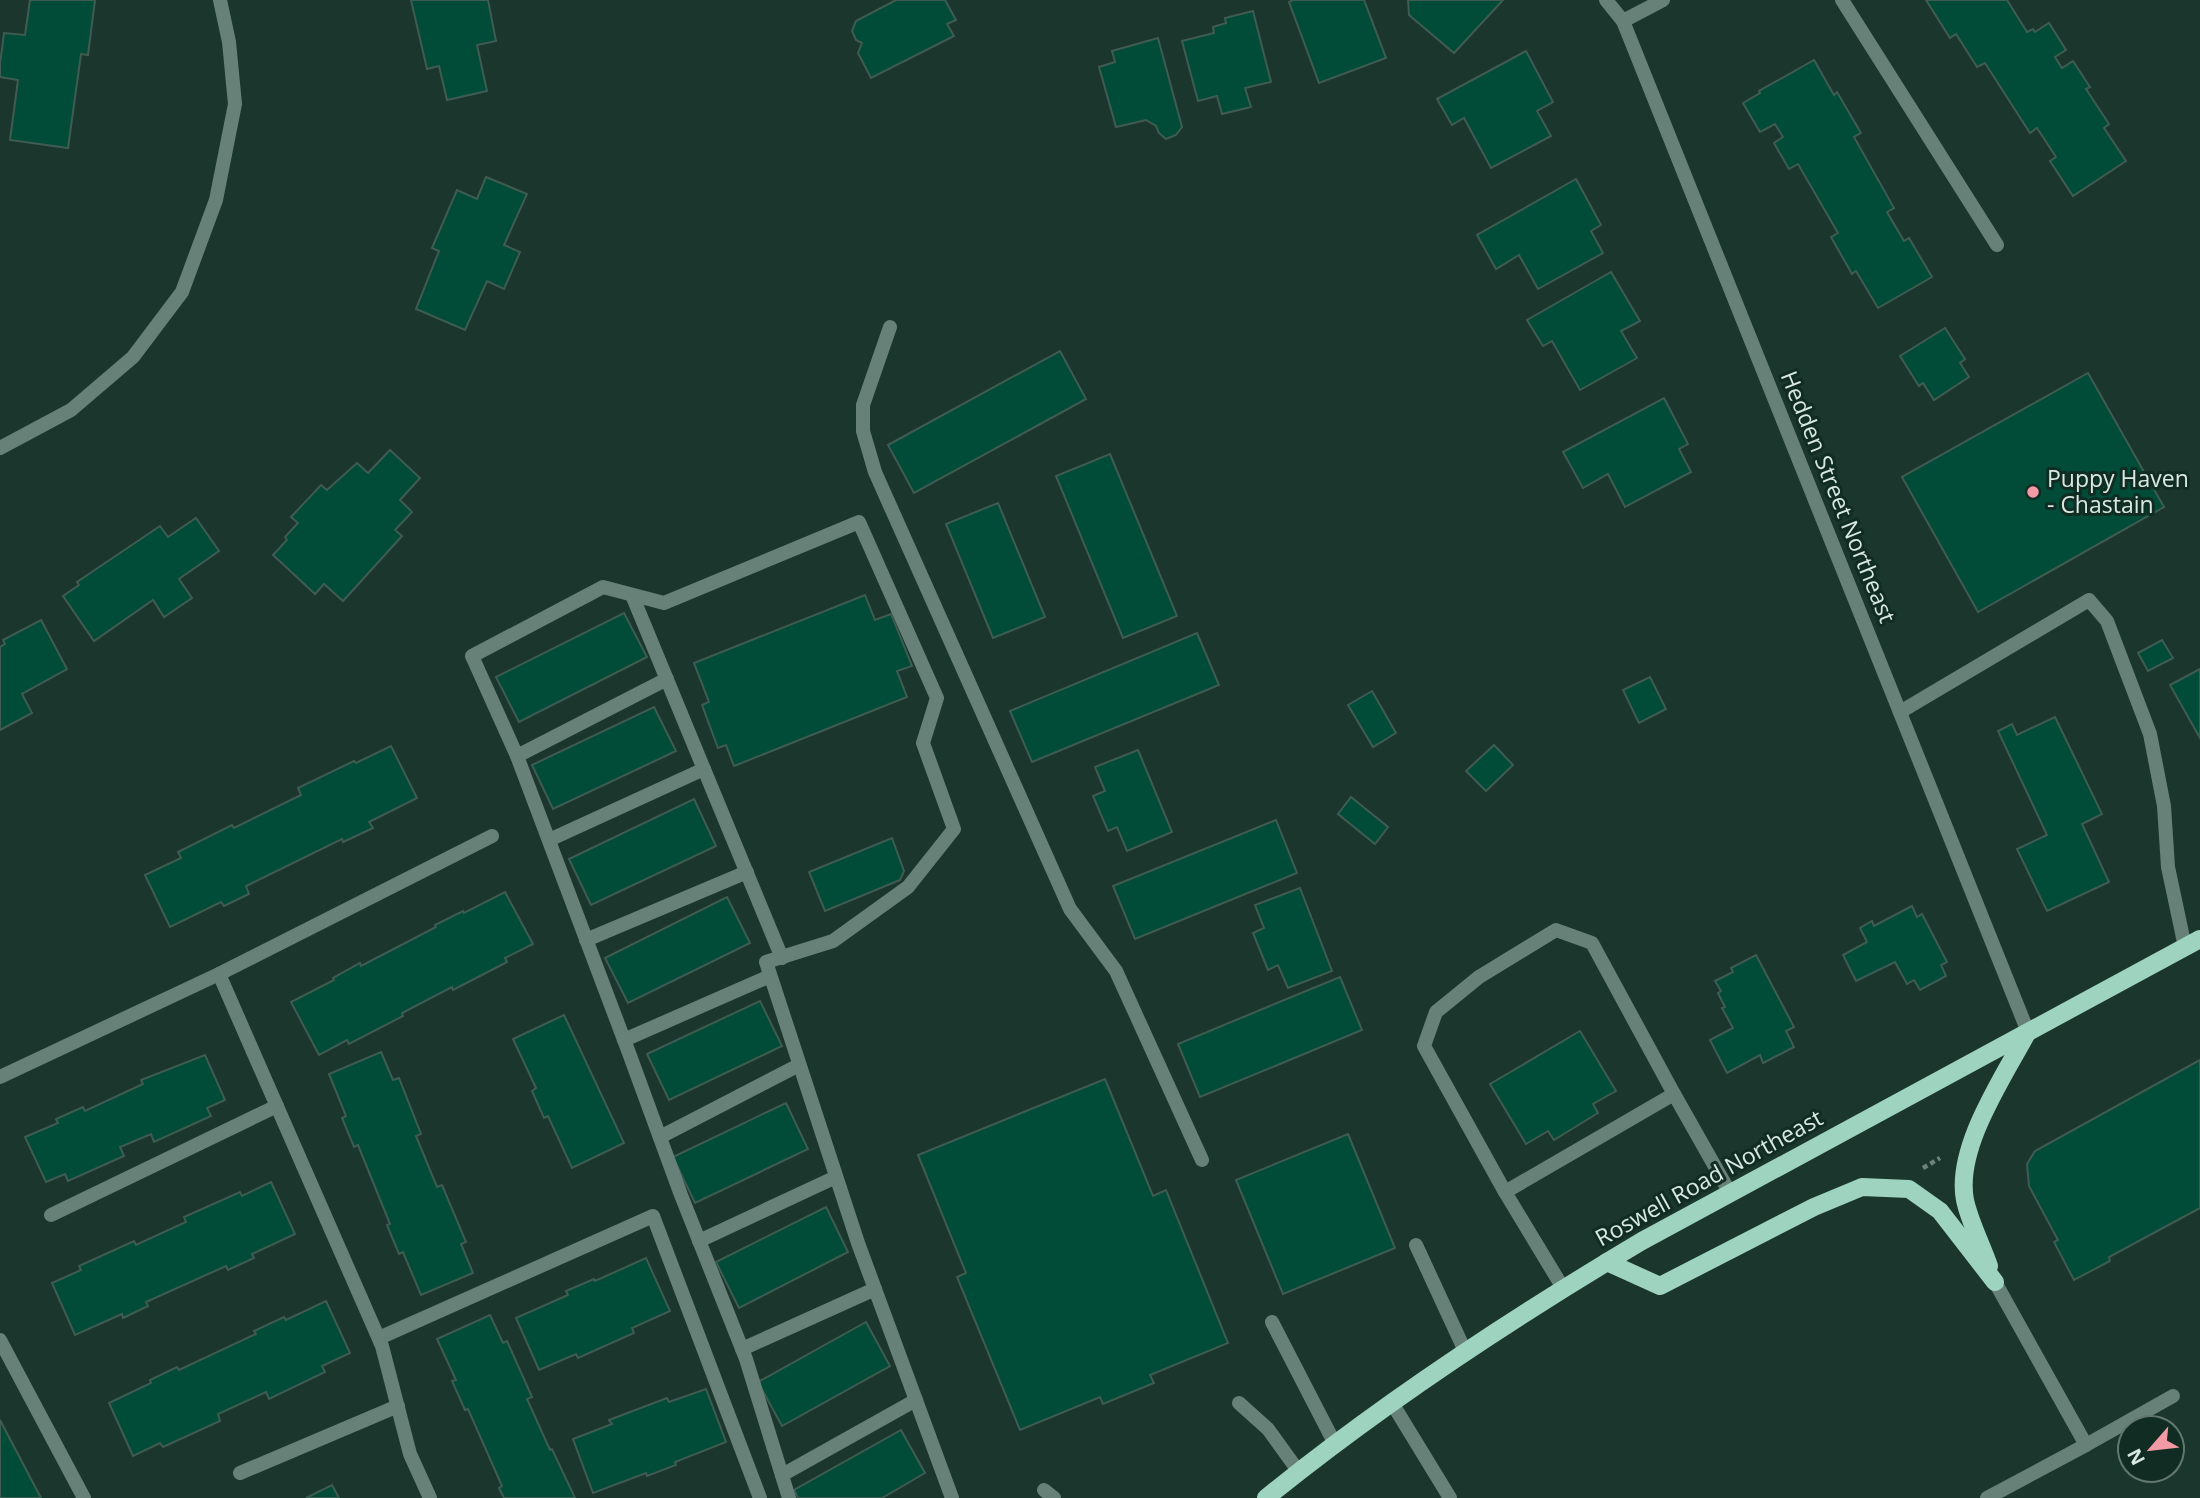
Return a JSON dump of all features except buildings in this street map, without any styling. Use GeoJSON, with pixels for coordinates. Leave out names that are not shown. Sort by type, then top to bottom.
{"type":"FeatureCollection","features":[{"type":"Feature","properties":{"kind":"main road","name":"Roswell Road Northeast"},"geometry":{"type":"LineString","coordinates":[[1266,1498],[1335,1444],[1465,1351],[1563,1288],[1730,1193],[2193,943]]}},
{"type":"Feature","properties":{"kind":"main road"},"geometry":{"type":"LineString","coordinates":[[1996,1282],[1965,1200],[1964,1165],[1974,1134],[2028,1032]]}},
{"type":"Feature","properties":{"kind":"main road"},"geometry":{"type":"LineString","coordinates":[[1607,1262],[1660,1286],[1814,1207],[1862,1187],[1909,1189],[1940,1211],[1996,1282]]}},
{"type":"Feature","properties":{"kind":"street"},"geometry":{"type":"LineString","coordinates":[[0,448],[71,410],[133,357],[182,292],[216,200],[235,104],[229,42],[220,0]]}},
{"type":"Feature","properties":{"kind":"street","name":"Hedden Street Northeast"},"geometry":{"type":"LineString","coordinates":[[1606,0],[1623,21],[2028,1032]]}},
{"type":"Feature","properties":{"kind":"street"},"geometry":{"type":"LineString","coordinates":[[1623,21],[1663,0]]}},
{"type":"Feature","properties":{"kind":"street"},"geometry":{"type":"LineString","coordinates":[[1842,0],[1997,245]]}},
{"type":"Feature","properties":{"kind":"street"},"geometry":{"type":"LineString","coordinates":[[890,327],[863,405],[863,431],[875,472],[1070,909],[1116,971],[1202,1160]]}},
{"type":"Feature","properties":{"kind":"street"},"geometry":{"type":"LineString","coordinates":[[789,1498],[742,1349],[698,1241],[517,756],[472,656],[603,587],[664,603],[859,522],[937,698],[923,743],[954,829],[908,887],[833,941],[766,962],[836,1177],[949,1497]]}},
{"type":"Feature","properties":{"kind":"street"},"geometry":{"type":"LineString","coordinates":[[632,595],[782,958]]}},
{"type":"Feature","properties":{"kind":"street"},"geometry":{"type":"LineString","coordinates":[[1900,712],[2089,600],[2107,621],[2150,734],[2164,806],[2168,867],[2193,943]]}},
{"type":"Feature","properties":{"kind":"street"},"geometry":{"type":"LineString","coordinates":[[517,756],[667,679]]}},
{"type":"Feature","properties":{"kind":"street"},"geometry":{"type":"LineString","coordinates":[[549,841],[704,769]]}},
{"type":"Feature","properties":{"kind":"street"},"geometry":{"type":"LineString","coordinates":[[0,1077],[219,974],[492,836]]}},
{"type":"Feature","properties":{"kind":"street"},"geometry":{"type":"LineString","coordinates":[[586,940],[747,872]]}},
{"type":"Feature","properties":{"kind":"street"},"geometry":{"type":"LineString","coordinates":[[1563,1288],[1505,1192],[1424,1046],[1436,1012],[1479,977],[1556,930],[1592,943],[1730,1193]]}},
{"type":"Feature","properties":{"kind":"street"},"geometry":{"type":"LineString","coordinates":[[219,974],[379,1338],[410,1454],[430,1498]]}},
{"type":"Feature","properties":{"kind":"street"},"geometry":{"type":"LineString","coordinates":[[624,1040],[770,976]]}},
{"type":"Feature","properties":{"kind":"street"},"geometry":{"type":"LineString","coordinates":[[660,1137],[799,1065]]}},
{"type":"Feature","properties":{"kind":"street"},"geometry":{"type":"LineString","coordinates":[[1505,1192],[1674,1094]]}},
{"type":"Feature","properties":{"kind":"street"},"geometry":{"type":"LineString","coordinates":[[51,1215],[276,1105]]}},
{"type":"Feature","properties":{"kind":"street"},"geometry":{"type":"LineString","coordinates":[[698,1241],[836,1177]]}},
{"type":"Feature","properties":{"kind":"street"},"geometry":{"type":"LineString","coordinates":[[379,1338],[653,1216],[760,1498]]}},
{"type":"Feature","properties":{"kind":"street"},"geometry":{"type":"LineString","coordinates":[[1416,1245],[1465,1351]]}},
{"type":"Feature","properties":{"kind":"street"},"geometry":{"type":"LineString","coordinates":[[1996,1282],[2085,1445]]}},
{"type":"Feature","properties":{"kind":"street"},"geometry":{"type":"LineString","coordinates":[[742,1349],[875,1289]]}},
{"type":"Feature","properties":{"kind":"street"},"geometry":{"type":"LineString","coordinates":[[1272,1322],[1335,1444]]}},
{"type":"Feature","properties":{"kind":"street"},"geometry":{"type":"LineString","coordinates":[[0,1340],[84,1498]]}},
{"type":"Feature","properties":{"kind":"street"},"geometry":{"type":"LineString","coordinates":[[1987,1498],[2173,1396]]}},
{"type":"Feature","properties":{"kind":"street"},"geometry":{"type":"LineString","coordinates":[[782,1475],[916,1400]]}},
{"type":"Feature","properties":{"kind":"street"},"geometry":{"type":"LineString","coordinates":[[1239,1402],[1268,1429],[1298,1472]]}},
{"type":"Feature","properties":{"kind":"street"},"geometry":{"type":"LineString","coordinates":[[1392,1403],[1450,1498]]}},
{"type":"Feature","properties":{"kind":"street"},"geometry":{"type":"LineString","coordinates":[[240,1473],[398,1406]]}},
{"type":"Feature","properties":{"kind":"place","name":"Puppy Haven - Chastain"},"geometry":{"type":"Point","coordinates":[2033,492]}}]}
